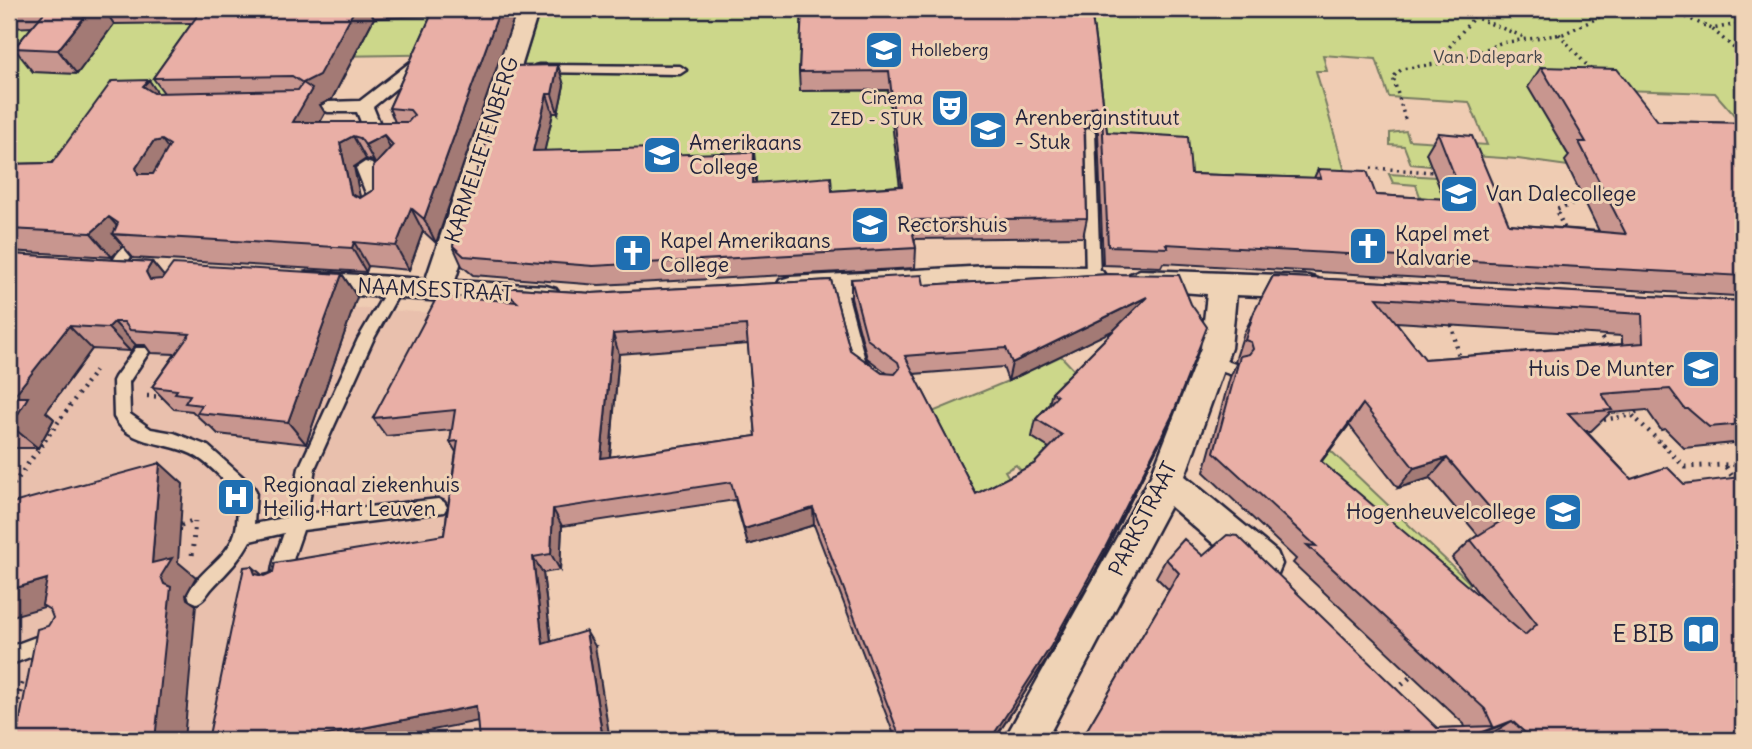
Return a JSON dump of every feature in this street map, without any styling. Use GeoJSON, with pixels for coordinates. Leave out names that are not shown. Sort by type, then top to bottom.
{"type":"FeatureCollection","features":[{"type":"Feature","properties":{"kind":"street","name":"KARMELIETENBERG"},"geometry":{"type":"LineString","coordinates":[[438,291],[528,9]]}},
{"type":"Feature","properties":{"kind":"street"},"geometry":{"type":"LineString","coordinates":[[328,107],[364,106],[417,62]]}},
{"type":"Feature","properties":{"kind":"street"},"geometry":{"type":"LineString","coordinates":[[364,106],[377,140],[406,139]]}},
{"type":"Feature","properties":{"kind":"street"},"geometry":{"type":"LineString","coordinates":[[365,168],[380,181],[374,212]]}},
{"type":"Feature","properties":{"kind":"street"},"geometry":{"type":"LineString","coordinates":[[111,262],[152,272]]}},
{"type":"Feature","properties":{"kind":"street"},"geometry":{"type":"LineString","coordinates":[[768,289],[988,277],[1093,278],[1339,288]]}},
{"type":"Feature","properties":{"kind":"street","name":"NAAMSESTRAAT"},"geometry":{"type":"LineString","coordinates":[[278,281],[572,298]]}},
{"type":"Feature","properties":{"kind":"street","name":"PARKSTRAAT"},"geometry":{"type":"LineString","coordinates":[[1024,740],[1166,481],[1222,365],[1220,284]]}},
{"type":"Feature","properties":{"kind":"street"},"geometry":{"type":"LineString","coordinates":[[1166,481],[1244,544],[1292,590]]}},
{"type":"Feature","properties":{"kind":"lane"},"geometry":{"type":"LineString","coordinates":[[508,69],[680,70]]}},
{"type":"Feature","properties":{"kind":"lane"},"geometry":{"type":"LineString","coordinates":[[1089,132],[1093,278]]}},
{"type":"Feature","properties":{"kind":"lane"},"geometry":{"type":"LineString","coordinates":[[838,285],[858,363],[879,379]]}},
{"type":"Feature","properties":{"kind":"lane"},"geometry":{"type":"LineString","coordinates":[[281,581],[285,556],[297,523],[307,468],[366,338],[395,288]]}},
{"type":"Feature","properties":{"kind":"lane"},"geometry":{"type":"LineString","coordinates":[[141,352],[121,382],[122,417],[147,435],[202,451],[247,491],[244,534],[230,559],[204,583],[197,594]]}},
{"type":"Feature","properties":{"kind":"lane"},"geometry":{"type":"LineString","coordinates":[[244,534],[297,523],[438,507]]}},
{"type":"Feature","properties":{"kind":"lane"},"geometry":{"type":"LineString","coordinates":[[9,656],[69,635]]}},
{"type":"Feature","properties":{"kind":"path"},"geometry":{"type":"LineString","coordinates":[[1472,9],[1474,17]]}},
{"type":"Feature","properties":{"kind":"path"},"geometry":{"type":"LineString","coordinates":[[1405,119],[1393,77],[1402,69],[1461,60],[1500,43],[1526,37],[1559,34],[1617,9]]}},
{"type":"Feature","properties":{"kind":"path"},"geometry":{"type":"LineString","coordinates":[[1668,9],[1712,29],[1743,56]]}},
{"type":"Feature","properties":{"kind":"path"},"geometry":{"type":"LineString","coordinates":[[1474,17],[1526,37]]}},
{"type":"Feature","properties":{"kind":"path"},"geometry":{"type":"LineString","coordinates":[[1437,62],[1474,17]]}},
{"type":"Feature","properties":{"kind":"path"},"geometry":{"type":"LineString","coordinates":[[1712,29],[1743,23]]}},
{"type":"Feature","properties":{"kind":"path"},"geometry":{"type":"LineString","coordinates":[[1559,34],[1596,76]]}},
{"type":"Feature","properties":{"kind":"path"},"geometry":{"type":"LineString","coordinates":[[1371,168],[1434,172]]}},
{"type":"Feature","properties":{"kind":"path"},"geometry":{"type":"LineString","coordinates":[[1570,240],[1556,210],[1584,200]]}},
{"type":"Feature","properties":{"kind":"path"},"geometry":{"type":"LineString","coordinates":[[1592,323],[1613,357]]}},
{"type":"Feature","properties":{"kind":"path"},"geometry":{"type":"LineString","coordinates":[[1452,326],[1463,368]]}},
{"type":"Feature","properties":{"kind":"path"},"geometry":{"type":"LineString","coordinates":[[9,491],[104,357]]}},
{"type":"Feature","properties":{"kind":"path"},"geometry":{"type":"LineString","coordinates":[[121,394],[169,398]]}},
{"type":"Feature","properties":{"kind":"path"},"geometry":{"type":"LineString","coordinates":[[1586,423],[1632,415],[1650,401]]}},
{"type":"Feature","properties":{"kind":"path"},"geometry":{"type":"LineString","coordinates":[[1632,415],[1685,467],[1726,467],[1743,464]]}},
{"type":"Feature","properties":{"kind":"path"},"geometry":{"type":"LineString","coordinates":[[1726,467],[1743,492]]}},
{"type":"Feature","properties":{"kind":"path"},"geometry":{"type":"LineString","coordinates":[[181,525],[195,520],[191,566]]}},
{"type":"Feature","properties":{"kind":"path"},"geometry":{"type":"LineString","coordinates":[[10,740],[30,647]]}},
{"type":"Feature","properties":{"kind":"path"},"geometry":{"type":"LineString","coordinates":[[1396,690],[1419,670]]}},
{"type":"Feature","properties":{"kind":"shaded area","name":"Regionaal ziekenhuis Heilig Hart Leuven"},"geometry":{"type":"Polygon","coordinates":[[[9,287],[449,314],[471,397],[491,740],[9,740],[9,287]]]}},
{"type":"Feature","properties":{"kind":"green space"},"geometry":{"type":"Polygon","coordinates":[[[215,9],[443,9],[468,54],[333,56],[170,101],[120,119],[9,192],[9,16],[91,23],[215,9]]]}},
{"type":"Feature","properties":{"kind":"green space"},"geometry":{"type":"Polygon","coordinates":[[[540,9],[804,9],[800,91],[888,91],[902,205],[756,203],[756,171],[540,171],[553,113],[558,113],[522,69],[540,9]]]}},
{"type":"Feature","properties":{"kind":"green space","name":"Van Dalepark"},"geometry":{"type":"Polygon","coordinates":[[[1083,9],[1743,9],[1743,125],[1715,93],[1529,87],[1575,167],[1518,159],[1427,153],[1431,166],[1411,164],[1404,146],[1390,145],[1390,133],[1406,131],[1409,140],[1487,145],[1469,102],[1389,97],[1376,59],[1323,55],[1327,71],[1316,71],[1348,182],[1185,193],[1181,157],[1097,151],[1100,127],[1083,9]]]}},
{"type":"Feature","properties":{"kind":"green space"},"geometry":{"type":"Polygon","coordinates":[[[1389,174],[1436,177],[1459,241],[1424,208],[1416,185],[1393,183],[1389,174]]]}},
{"type":"Feature","properties":{"kind":"green space"},"geometry":{"type":"Polygon","coordinates":[[[1061,356],[1077,373],[1061,381],[1069,389],[1032,437],[1057,453],[1030,481],[1016,465],[1005,471],[1011,481],[988,540],[925,415],[1061,356]]]}},
{"type":"Feature","properties":{"kind":"green space"},"geometry":{"type":"Polygon","coordinates":[[[1330,450],[1470,583],[1447,603],[1275,460],[1330,450]]]}},
{"type":"Feature","properties":{"kind":"building"},"geometry":{"type":"Polygon","coordinates":[[[47,9],[91,9],[58,50],[14,48],[47,9]]]}},
{"type":"Feature","properties":{"kind":"building"},"geometry":{"type":"Polygon","coordinates":[[[202,9],[355,9],[319,75],[303,83],[292,76],[153,78],[202,9]]]}},
{"type":"Feature","properties":{"kind":"building"},"geometry":{"type":"Polygon","coordinates":[[[434,9],[500,9],[424,219],[411,208],[396,246],[354,242],[352,248],[113,234],[118,223],[109,217],[91,233],[9,229],[9,164],[52,163],[112,81],[149,80],[143,86],[154,93],[298,90],[303,83],[312,89],[293,122],[408,122],[414,115],[410,110],[389,108],[434,9]],[[384,135],[365,145],[360,138],[353,136],[340,143],[351,194],[360,198],[373,190],[373,167],[393,145],[384,135]],[[162,140],[153,142],[136,168],[138,174],[153,174],[170,145],[162,140]]]}},
{"type":"Feature","properties":{"kind":"building"},"geometry":{"type":"Polygon","coordinates":[[[802,9],[1091,9],[1107,132],[1188,137],[1191,174],[1321,178],[1318,169],[1367,171],[1376,195],[1464,200],[1438,133],[1472,136],[1509,224],[1626,234],[1579,142],[1586,142],[1541,67],[1617,69],[1658,121],[1743,123],[1743,276],[1166,244],[1168,248],[1108,246],[1102,112],[1095,106],[1084,112],[1087,218],[910,220],[916,248],[593,266],[464,256],[453,246],[511,66],[558,65],[552,94],[547,94],[533,151],[658,148],[657,155],[754,152],[753,183],[831,177],[832,191],[902,186],[889,71],[799,72],[802,9]]]}},
{"type":"Feature","properties":{"kind":"building"},"geometry":{"type":"Polygon","coordinates":[[[9,254],[152,262],[146,272],[150,280],[162,279],[173,264],[342,274],[288,422],[197,413],[202,405],[185,403],[190,395],[175,393],[177,390],[152,387],[190,334],[130,330],[124,322],[114,322],[108,328],[69,326],[13,397],[28,397],[9,426],[9,254]]]}},
{"type":"Feature","properties":{"kind":"building"},"geometry":{"type":"Polygon","coordinates":[[[1110,274],[1179,275],[1191,304],[1207,327],[1173,414],[1105,548],[1051,646],[990,740],[901,740],[813,508],[744,529],[731,482],[553,509],[551,554],[533,557],[543,644],[586,631],[603,740],[479,740],[476,706],[301,740],[208,740],[244,567],[252,566],[255,574],[264,576],[273,572],[275,563],[444,535],[458,441],[450,442],[455,410],[373,418],[438,295],[517,302],[500,287],[592,293],[831,280],[850,350],[882,373],[895,374],[900,368],[898,362],[867,339],[851,279],[922,275],[924,285],[1110,274]],[[1147,297],[1012,363],[1006,348],[905,356],[976,494],[1034,464],[1062,435],[1036,419],[1057,396],[1052,392],[1147,297]],[[746,325],[613,334],[601,458],[756,436],[746,325]]]}},
{"type":"Feature","properties":{"kind":"building"},"geometry":{"type":"Polygon","coordinates":[[[1273,276],[1743,301],[1743,424],[1709,427],[1685,409],[1670,389],[1602,394],[1612,410],[1568,413],[1631,479],[1667,467],[1684,484],[1740,477],[1743,480],[1743,734],[1728,740],[1533,740],[1512,721],[1462,740],[1081,740],[1179,573],[1166,559],[1184,539],[1203,556],[1227,535],[1238,536],[1437,728],[1493,726],[1485,709],[1307,545],[1316,546],[1214,452],[1240,356],[1249,354],[1253,349],[1251,342],[1245,340],[1254,312],[1273,276]],[[1377,298],[1425,359],[1643,343],[1642,314],[1377,298]],[[1363,404],[1321,461],[1525,635],[1537,624],[1471,540],[1501,521],[1447,458],[1414,468],[1363,404]]]}},
{"type":"Feature","properties":{"kind":"building"},"geometry":{"type":"Polygon","coordinates":[[[160,463],[152,563],[172,558],[161,576],[164,584],[171,587],[155,740],[16,740],[37,629],[48,626],[53,618],[50,610],[42,605],[47,579],[9,590],[9,504],[160,463]]]}},
{"type":"Feature","properties":{"kind":"place","name":"Holleberg"},"geometry":{"type":"Point","coordinates":[884,50]}},
{"type":"Feature","properties":{"kind":"place","name":"Cinema ZED - STUK"},"geometry":{"type":"Point","coordinates":[950,108]}},
{"type":"Feature","properties":{"kind":"place","name":"Arenberginstituut - Stuk"},"geometry":{"type":"Point","coordinates":[988,130]}},
{"type":"Feature","properties":{"kind":"place","name":"Amerikaans College"},"geometry":{"type":"Point","coordinates":[662,155]}},
{"type":"Feature","properties":{"kind":"place","name":"Van Dalecollege"},"geometry":{"type":"Point","coordinates":[1459,194]}},
{"type":"Feature","properties":{"kind":"place","name":"Rectorshuis"},"geometry":{"type":"Point","coordinates":[870,225]}},
{"type":"Feature","properties":{"kind":"place","name":"Kapel met Kalvarie"},"geometry":{"type":"Point","coordinates":[1368,246]}},
{"type":"Feature","properties":{"kind":"place","name":"Kapel Amerikaans College"},"geometry":{"type":"Point","coordinates":[633,253]}},
{"type":"Feature","properties":{"kind":"place","name":"Huis De Munter"},"geometry":{"type":"Point","coordinates":[1701,369]}},
{"type":"Feature","properties":{"kind":"place","name":"Regionaal ziekenhuis Heilig Hart Leuven"},"geometry":{"type":"Point","coordinates":[236,497]}},
{"type":"Feature","properties":{"kind":"place","name":"Hogenheuvelcollege"},"geometry":{"type":"Point","coordinates":[1563,512]}},
{"type":"Feature","properties":{"kind":"place","name":"E BIB"},"geometry":{"type":"Point","coordinates":[1701,634]}}]}
